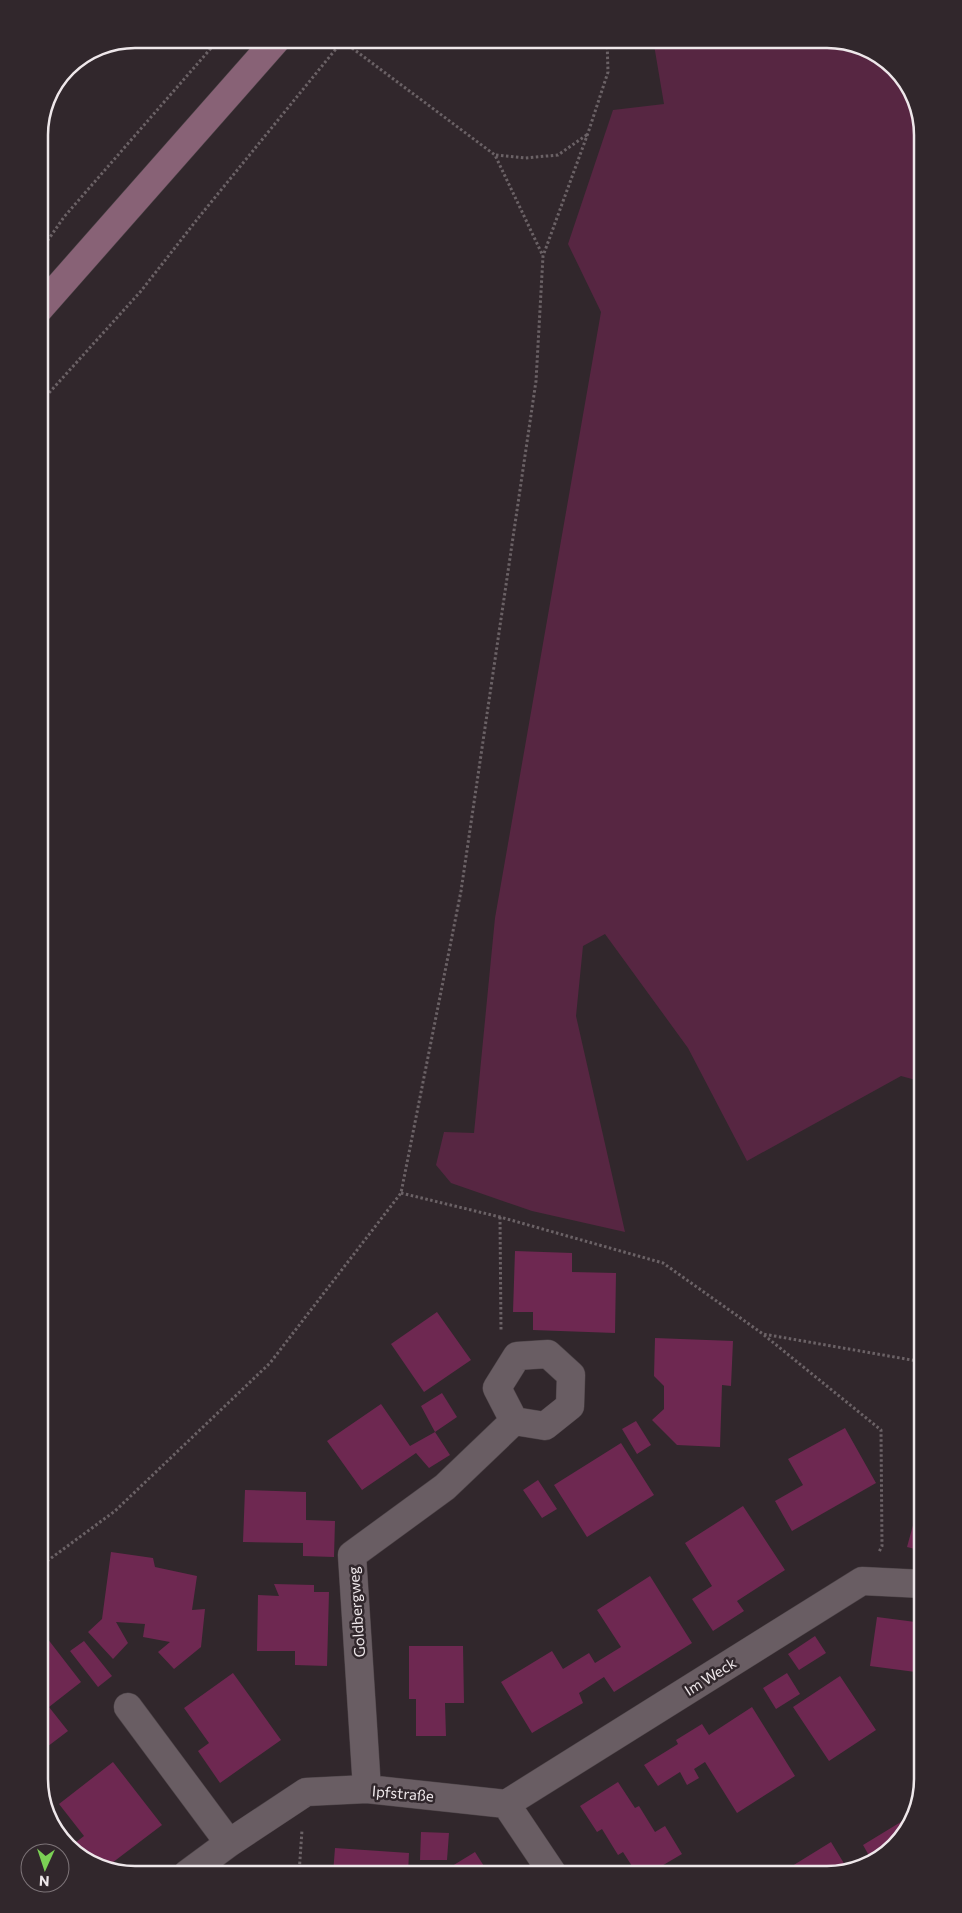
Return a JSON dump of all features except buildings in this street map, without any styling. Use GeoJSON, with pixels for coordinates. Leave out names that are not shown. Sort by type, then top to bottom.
{"type":"FeatureCollection","features":[{"type":"Feature","properties":{"kind":"main road"},"geometry":{"type":"LineString","coordinates":[[48,298],[269,48]]}},
{"type":"Feature","properties":{"kind":"street"},"geometry":{"type":"LineString","coordinates":[[548,1354],[571,1375],[570,1406],[545,1426],[514,1421],[497,1388],[517,1356],[548,1354]]}},
{"type":"Feature","properties":{"kind":"street","name":"Goldbergweg"},"geometry":{"type":"LineString","coordinates":[[367,1789],[352,1555],[445,1487],[514,1421]]}},
{"type":"Feature","properties":{"kind":"street"},"geometry":{"type":"LineString","coordinates":[[862,1581],[914,1584]]}},
{"type":"Feature","properties":{"kind":"street","name":"Im Weck"},"geometry":{"type":"LineString","coordinates":[[506,1804],[862,1581]]}},
{"type":"Feature","properties":{"kind":"street"},"geometry":{"type":"LineString","coordinates":[[128,1707],[229,1843]]}},
{"type":"Feature","properties":{"kind":"street","name":"Ipfstraße"},"geometry":{"type":"LineString","coordinates":[[199,1865],[306,1792],[367,1789],[506,1804]]}},
{"type":"Feature","properties":{"kind":"street"},"geometry":{"type":"LineString","coordinates":[[506,1804],[547,1866]]}},
{"type":"Feature","properties":{"kind":"path"},"geometry":{"type":"LineString","coordinates":[[48,240],[64,217],[212,48]]}},
{"type":"Feature","properties":{"kind":"path"},"geometry":{"type":"LineString","coordinates":[[48,394],[141,291],[198,217],[335,48]]}},
{"type":"Feature","properties":{"kind":"path"},"geometry":{"type":"LineString","coordinates":[[354,48],[495,155],[543,256]]}},
{"type":"Feature","properties":{"kind":"path"},"geometry":{"type":"LineString","coordinates":[[48,1560],[115,1511],[270,1363],[402,1193],[461,891],[536,381],[543,256],[608,72],[607,48]]}},
{"type":"Feature","properties":{"kind":"path"},"geometry":{"type":"LineString","coordinates":[[495,155],[525,158],[558,155],[588,133]]}},
{"type":"Feature","properties":{"kind":"path"},"geometry":{"type":"LineString","coordinates":[[402,1193],[500,1217],[663,1263],[763,1334],[881,1430],[882,1546],[862,1581]]}},
{"type":"Feature","properties":{"kind":"path"},"geometry":{"type":"LineString","coordinates":[[500,1217],[502,1350],[517,1356]]}},
{"type":"Feature","properties":{"kind":"path"},"geometry":{"type":"LineString","coordinates":[[763,1334],[914,1360]]}},
{"type":"Feature","properties":{"kind":"shaded area"},"geometry":{"type":"Polygon","coordinates":[[[655,48],[833,48],[845,49],[861,54],[881,65],[897,81],[908,101],[913,117],[914,1080],[901,1076],[747,1161],[688,1048],[605,934],[583,946],[576,1016],[625,1232],[532,1211],[451,1183],[436,1165],[444,1132],[474,1133],[495,918],[601,312],[568,244],[613,110],[664,104],[655,48]]]}}]}
